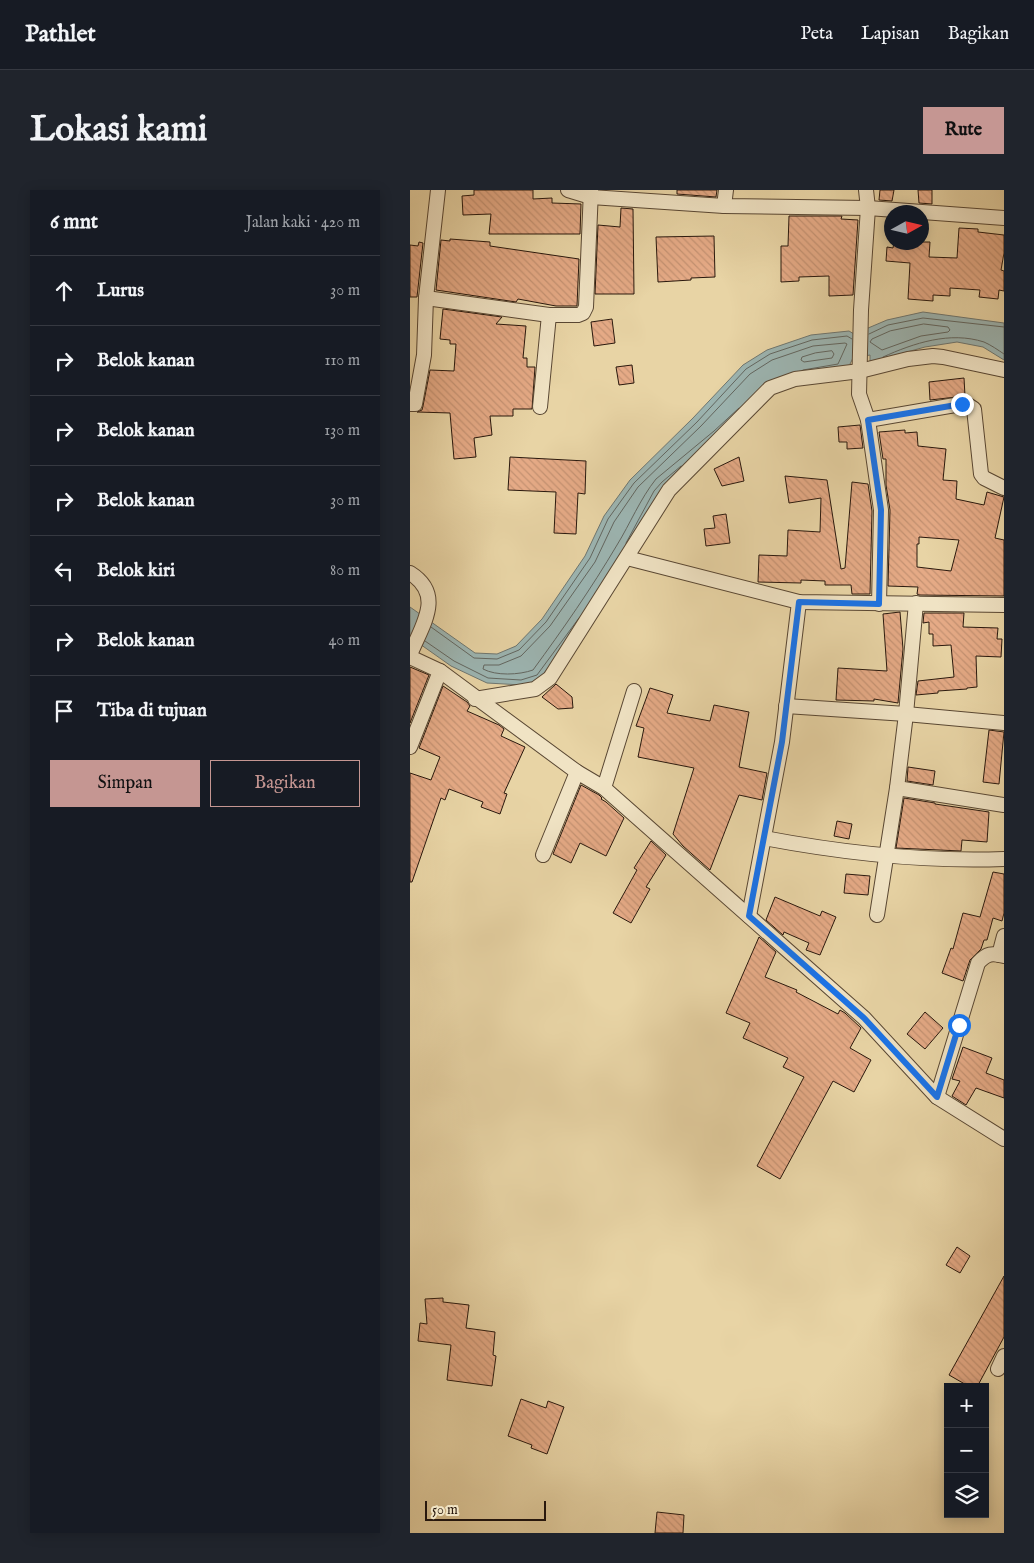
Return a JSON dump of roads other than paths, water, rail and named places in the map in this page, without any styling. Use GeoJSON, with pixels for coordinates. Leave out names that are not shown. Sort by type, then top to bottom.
{"type":"FeatureCollection","features":[{"type":"Feature","properties":{"kind":"street"},"geometry":{"type":"LineString","coordinates":[[410,404],[415,404],[424,355],[426,298],[438,190]]}},
{"type":"Feature","properties":{"kind":"street"},"geometry":{"type":"LineString","coordinates":[[568,190],[724,206],[868,208],[1004,218]]}},
{"type":"Feature","properties":{"kind":"street"},"geometry":{"type":"LineString","coordinates":[[724,206],[726,190]]}},
{"type":"Feature","properties":{"kind":"street"},"geometry":{"type":"LineString","coordinates":[[866,190],[868,208],[861,310],[859,394],[868,420],[881,510],[879,604]]}},
{"type":"Feature","properties":{"kind":"street"},"geometry":{"type":"LineString","coordinates":[[426,298],[550,315],[578,315],[583,313],[586,307],[591,193]]}},
{"type":"Feature","properties":{"kind":"street"},"geometry":{"type":"LineString","coordinates":[[540,407],[550,315]]}},
{"type":"Feature","properties":{"kind":"street"},"geometry":{"type":"LineString","coordinates":[[476,699],[535,689],[550,678],[669,490],[770,388],[795,379],[860,366],[933,356],[1004,370]]}},
{"type":"Feature","properties":{"kind":"street"},"geometry":{"type":"LineString","coordinates":[[868,420],[962,404],[968,405],[974,409],[981,474],[984,478],[1004,488]]}},
{"type":"Feature","properties":{"kind":"street"},"geometry":{"type":"LineString","coordinates":[[627,558],[799,602],[1004,605]]}},
{"type":"Feature","properties":{"kind":"street"},"geometry":{"type":"LineString","coordinates":[[410,573],[424,585],[430,602],[410,656],[440,671],[577,772],[604,788],[864,1018],[937,1097],[1004,1139]]}},
{"type":"Feature","properties":{"kind":"street"},"geometry":{"type":"LineString","coordinates":[[749,916],[782,742],[799,602]]}},
{"type":"Feature","properties":{"kind":"street"},"geometry":{"type":"LineString","coordinates":[[876,915],[897,788],[916,603]]}},
{"type":"Feature","properties":{"kind":"street"},"geometry":{"type":"LineString","coordinates":[[410,746],[440,671]]}},
{"type":"Feature","properties":{"kind":"street"},"geometry":{"type":"LineString","coordinates":[[604,788],[634,691]]}},
{"type":"Feature","properties":{"kind":"street"},"geometry":{"type":"LineString","coordinates":[[786,706],[1004,723]]}},
{"type":"Feature","properties":{"kind":"street"},"geometry":{"type":"LineString","coordinates":[[543,855],[577,772]]}},
{"type":"Feature","properties":{"kind":"street"},"geometry":{"type":"LineString","coordinates":[[897,788],[1004,805]]}},
{"type":"Feature","properties":{"kind":"street"},"geometry":{"type":"LineString","coordinates":[[764,838],[847,852],[886,856],[970,860],[1004,859]]}},
{"type":"Feature","properties":{"kind":"street"},"geometry":{"type":"LineString","coordinates":[[937,1097],[978,963],[985,955],[994,953],[1002,955],[1004,936]]}},
{"type":"Feature","properties":{"kind":"street"},"geometry":{"type":"LineString","coordinates":[[998,1369],[1004,1356]]}},
{"type":"Feature","properties":{"kind":"water"},"geometry":{"type":"Polygon","coordinates":[[[923,312],[1004,323],[1004,360],[983,347],[957,342],[925,347],[867,363],[870,362],[870,355],[855,354],[850,364],[855,366],[802,381],[775,392],[665,486],[594,605],[539,680],[522,685],[487,683],[451,666],[410,637],[410,607],[475,653],[497,654],[516,646],[542,619],[585,556],[604,516],[630,480],[743,365],[767,350],[811,335],[849,331],[854,334],[887,320],[923,312]]]}}]}
